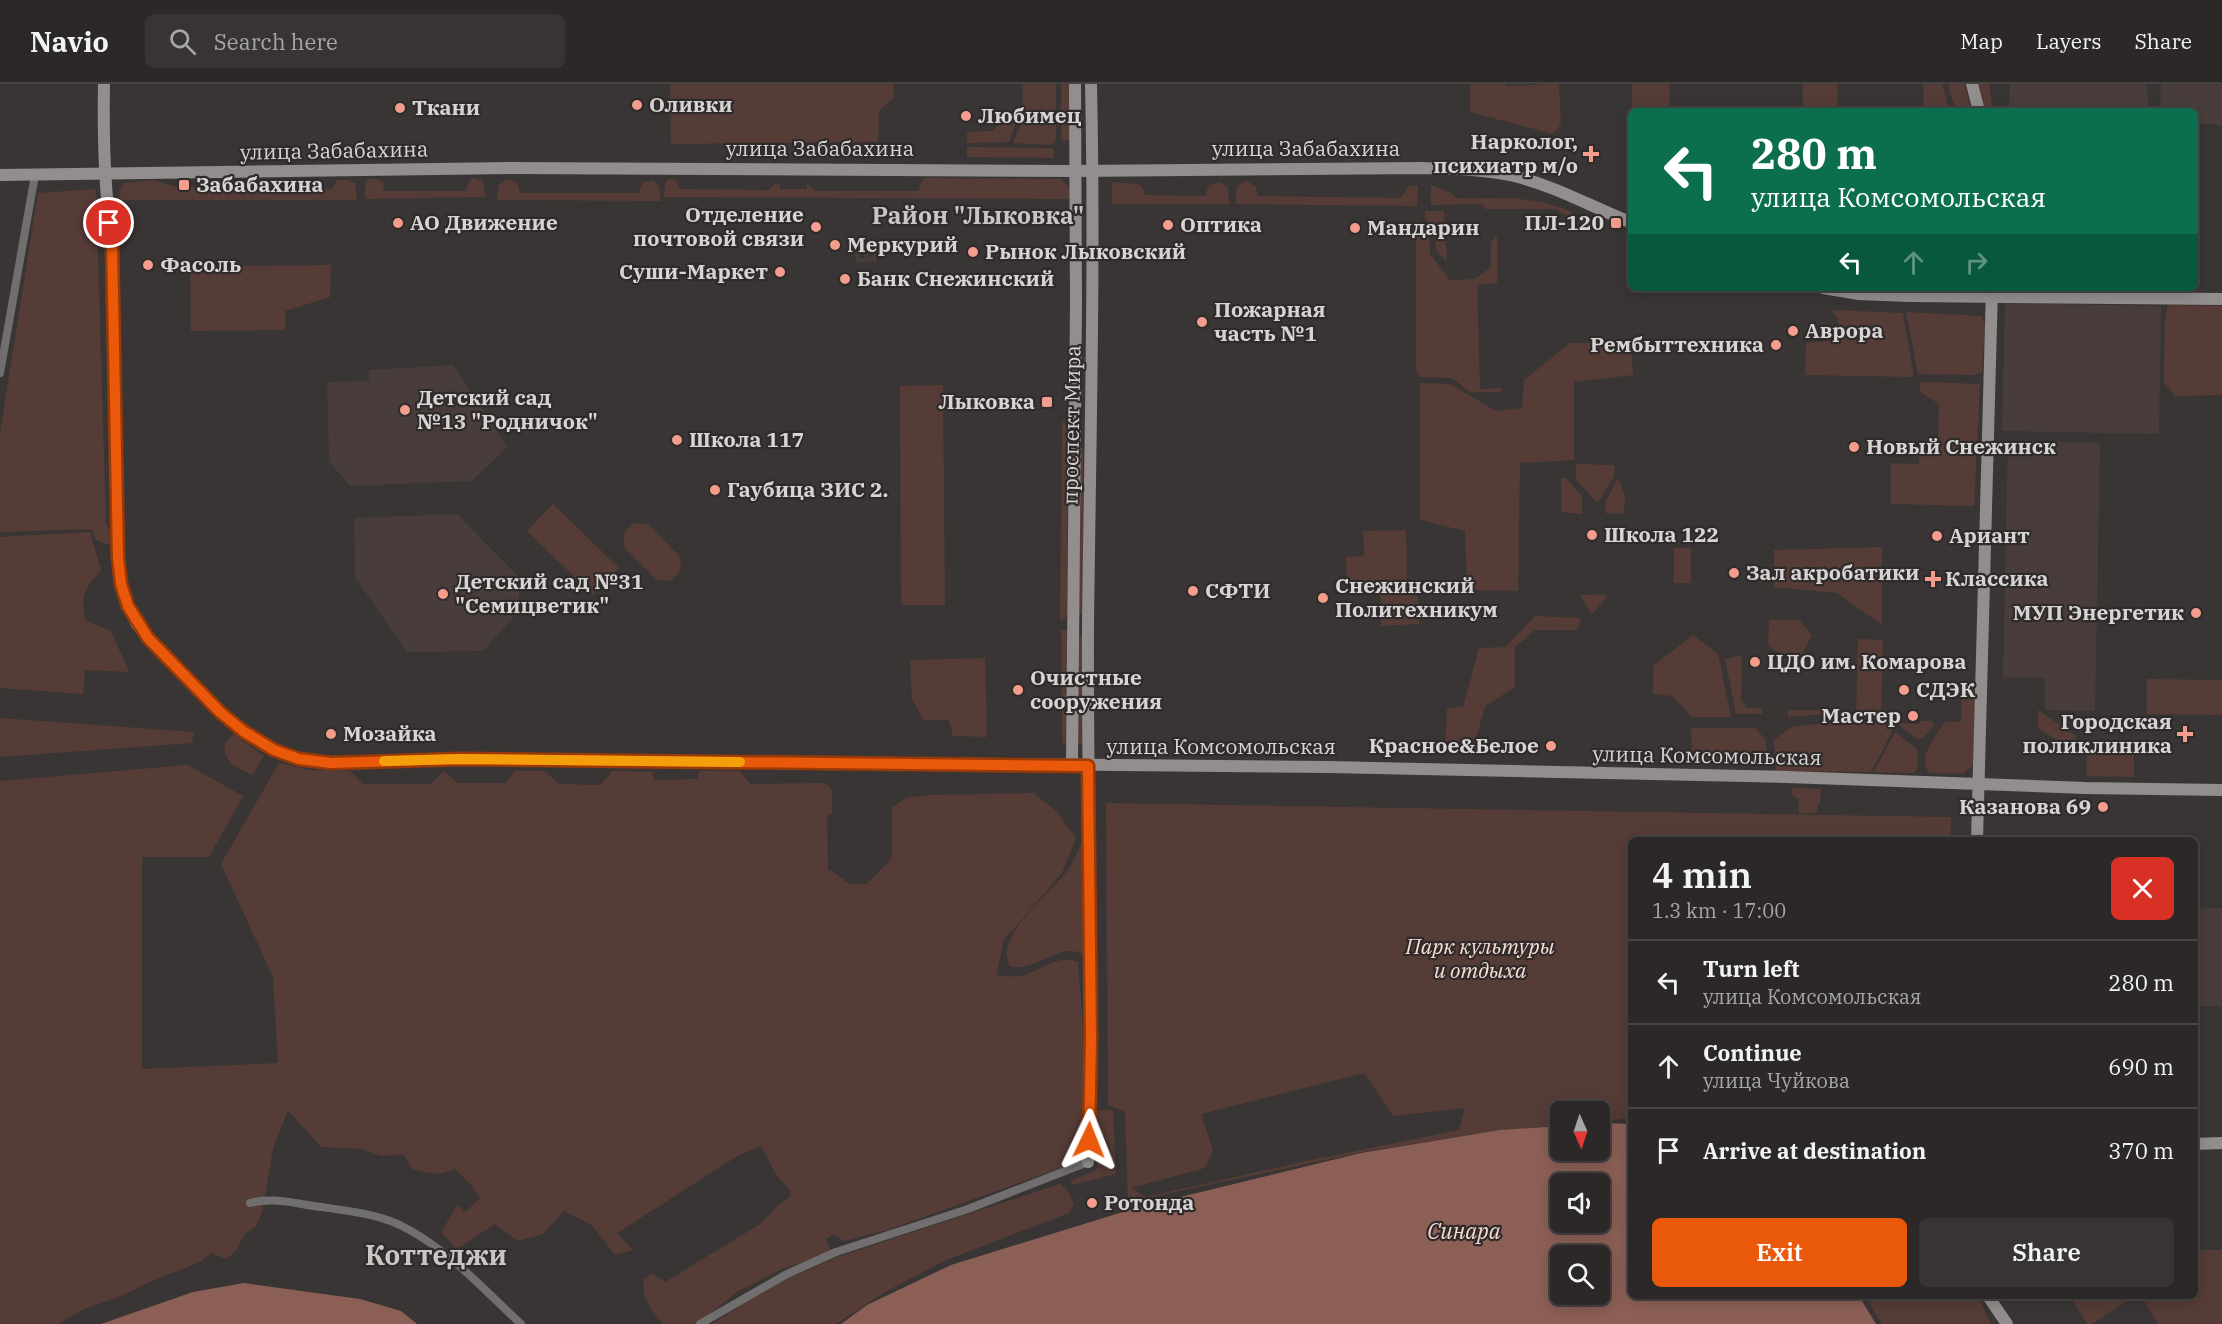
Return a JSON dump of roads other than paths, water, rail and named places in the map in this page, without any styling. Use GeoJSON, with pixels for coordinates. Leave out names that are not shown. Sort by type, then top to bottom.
{"type":"FeatureCollection","features":[{"type":"Feature","properties":{"kind":"street","name":"улица Комсомольская"},"geometry":{"type":"LineString","coordinates":[[104,84],[104,174],[112,242],[115,483],[121,584],[137,624],[220,712],[260,743],[299,759],[331,763],[460,759],[1384,768],[2222,790]]}},
{"type":"Feature","properties":{"kind":"street","name":"проспект Мира"},"geometry":{"type":"LineString","coordinates":[[1072,765],[1076,330],[1075,84]]}},
{"type":"Feature","properties":{"kind":"street","name":"проспект Мира"},"geometry":{"type":"LineString","coordinates":[[1088,1162],[1091,1039],[1088,625],[1093,330],[1091,84]]}},
{"type":"Feature","properties":{"kind":"street"},"geometry":{"type":"LineString","coordinates":[[1972,84],[1978,108]]}},
{"type":"Feature","properties":{"kind":"street","name":"улица Забабахина"},"geometry":{"type":"LineString","coordinates":[[0,175],[668,167],[1075,171],[1383,167],[1464,169],[1514,176],[1550,188],[1628,221]]}},
{"type":"Feature","properties":{"kind":"street"},"geometry":{"type":"LineString","coordinates":[[0,372],[35,175]]}},
{"type":"Feature","properties":{"kind":"street"},"geometry":{"type":"LineString","coordinates":[[1841,291],[1859,294],[1992,292],[2222,299]]}},
{"type":"Feature","properties":{"kind":"street"},"geometry":{"type":"LineString","coordinates":[[1977,837],[1992,292]]}},
{"type":"Feature","properties":{"kind":"street"},"geometry":{"type":"LineString","coordinates":[[1076,330],[1093,330]]}},
{"type":"Feature","properties":{"kind":"street"},"geometry":{"type":"LineString","coordinates":[[1074,441],[1092,441]]}},
{"type":"Feature","properties":{"kind":"street"},"geometry":{"type":"LineString","coordinates":[[1073,626],[1088,625]]}},
{"type":"Feature","properties":{"kind":"street"},"geometry":{"type":"LineString","coordinates":[[2198,1144],[2222,1143]]}},
{"type":"Feature","properties":{"kind":"street"},"geometry":{"type":"LineString","coordinates":[[700,1324],[787,1274],[836,1252],[968,1209],[1088,1162]]}},
{"type":"Feature","properties":{"kind":"street"},"geometry":{"type":"LineString","coordinates":[[250,1203],[262,1200],[320,1207],[363,1214],[398,1224],[443,1252],[521,1324]]}},
{"type":"Feature","properties":{"kind":"street"},"geometry":{"type":"LineString","coordinates":[[1990,1299],[2007,1324]]}},
{"type":"Feature","properties":{"kind":"water","name":"Синара"},"geometry":{"type":"Polygon","coordinates":[[[1610,1123],[1628,1124],[1628,1299],[1861,1299],[1876,1324],[841,1324],[867,1305],[951,1265],[1139,1207],[1361,1153],[1500,1130],[1550,1127],[1550,1161],[1610,1161],[1610,1123]]]}},
{"type":"Feature","properties":{"kind":"water"},"geometry":{"type":"Polygon","coordinates":[[[244,1283],[360,1299],[401,1311],[417,1324],[101,1324],[193,1292],[244,1283]]]}},
{"type":"Feature","properties":{"kind":"place","name":"Оливки"},"geometry":{"type":"Point","coordinates":[637,105]}},
{"type":"Feature","properties":{"kind":"place","name":"Ткани"},"geometry":{"type":"Point","coordinates":[400,108]}},
{"type":"Feature","properties":{"kind":"place","name":"Любимец"},"geometry":{"type":"Point","coordinates":[966,116]}},
{"type":"Feature","properties":{"kind":"place","name":"Нарколог, психиатр м/о"},"geometry":{"type":"Point","coordinates":[1591,154]}},
{"type":"Feature","properties":{"kind":"place","name":"Забабахина"},"geometry":{"type":"Point","coordinates":[184,185]}},
{"type":"Feature","properties":{"kind":"place","name":"АО Движение"},"geometry":{"type":"Point","coordinates":[398,223]}},
{"type":"Feature","properties":{"kind":"place","name":"ПЛ-120"},"geometry":{"type":"Point","coordinates":[1616,223]}},
{"type":"Feature","properties":{"kind":"place","name":"Оптика"},"geometry":{"type":"Point","coordinates":[1168,225]}},
{"type":"Feature","properties":{"kind":"place","name":"Отделение почтовой связи"},"geometry":{"type":"Point","coordinates":[816,227]}},
{"type":"Feature","properties":{"kind":"place","name":"Мандарин"},"geometry":{"type":"Point","coordinates":[1355,228]}},
{"type":"Feature","properties":{"kind":"place","name":"Меркурий"},"geometry":{"type":"Point","coordinates":[835,245]}},
{"type":"Feature","properties":{"kind":"place","name":"Рынок Лыковский"},"geometry":{"type":"Point","coordinates":[973,252]}},
{"type":"Feature","properties":{"kind":"place","name":"Фасоль"},"geometry":{"type":"Point","coordinates":[148,265]}},
{"type":"Feature","properties":{"kind":"place","name":"Суши-Маркет"},"geometry":{"type":"Point","coordinates":[780,272]}},
{"type":"Feature","properties":{"kind":"place","name":"Банк Снежинский"},"geometry":{"type":"Point","coordinates":[845,279]}},
{"type":"Feature","properties":{"kind":"place","name":"Пожарная часть №1"},"geometry":{"type":"Point","coordinates":[1202,322]}},
{"type":"Feature","properties":{"kind":"place","name":"Аврора"},"geometry":{"type":"Point","coordinates":[1793,331]}},
{"type":"Feature","properties":{"kind":"place","name":"Рембыттехника"},"geometry":{"type":"Point","coordinates":[1776,345]}},
{"type":"Feature","properties":{"kind":"place","name":"Лыковка"},"geometry":{"type":"Point","coordinates":[1047,402]}},
{"type":"Feature","properties":{"kind":"place","name":"Детский сад №13 \"Родничок\""},"geometry":{"type":"Point","coordinates":[405,410]}},
{"type":"Feature","properties":{"kind":"place","name":"Школа 117"},"geometry":{"type":"Point","coordinates":[677,440]}},
{"type":"Feature","properties":{"kind":"place","name":"Новый Снежинск"},"geometry":{"type":"Point","coordinates":[1854,447]}},
{"type":"Feature","properties":{"kind":"place","name":"Гаубица ЗИС 2."},"geometry":{"type":"Point","coordinates":[715,490]}},
{"type":"Feature","properties":{"kind":"place","name":"Школа 122"},"geometry":{"type":"Point","coordinates":[1592,535]}},
{"type":"Feature","properties":{"kind":"place","name":"Ариант"},"geometry":{"type":"Point","coordinates":[1937,536]}},
{"type":"Feature","properties":{"kind":"place","name":"Зал акробатики"},"geometry":{"type":"Point","coordinates":[1734,573]}},
{"type":"Feature","properties":{"kind":"place","name":"Классика"},"geometry":{"type":"Point","coordinates":[1933,579]}},
{"type":"Feature","properties":{"kind":"place","name":"СФТИ"},"geometry":{"type":"Point","coordinates":[1193,591]}},
{"type":"Feature","properties":{"kind":"place","name":"Детский сад №31 \"Семицветик\""},"geometry":{"type":"Point","coordinates":[443,594]}},
{"type":"Feature","properties":{"kind":"place","name":"Снежинский Политехникум"},"geometry":{"type":"Point","coordinates":[1323,598]}},
{"type":"Feature","properties":{"kind":"place","name":"МУП Энергетик"},"geometry":{"type":"Point","coordinates":[2196,613]}},
{"type":"Feature","properties":{"kind":"place","name":"ЦДО им. Комарова"},"geometry":{"type":"Point","coordinates":[1755,662]}},
{"type":"Feature","properties":{"kind":"place","name":"Очистные сооружения"},"geometry":{"type":"Point","coordinates":[1018,690]}},
{"type":"Feature","properties":{"kind":"place","name":"СДЭК"},"geometry":{"type":"Point","coordinates":[1904,690]}},
{"type":"Feature","properties":{"kind":"place","name":"Мастер"},"geometry":{"type":"Point","coordinates":[1913,716]}},
{"type":"Feature","properties":{"kind":"place","name":"Мозайка"},"geometry":{"type":"Point","coordinates":[331,734]}},
{"type":"Feature","properties":{"kind":"place","name":"Городская поликлиника"},"geometry":{"type":"Point","coordinates":[2185,734]}},
{"type":"Feature","properties":{"kind":"place","name":"Красное&Белое"},"geometry":{"type":"Point","coordinates":[1551,746]}},
{"type":"Feature","properties":{"kind":"place","name":"Казанова 69"},"geometry":{"type":"Point","coordinates":[2103,807]}},
{"type":"Feature","properties":{"kind":"place","name":"Ротонда"},"geometry":{"type":"Point","coordinates":[1092,1203]}},
{"type":"Feature","properties":{"kind":"district","name":"Район \"Лыковка\""},"geometry":{"type":"Point","coordinates":[978,216]}},
{"type":"Feature","properties":{"kind":"district","name":"Коттеджи"},"geometry":{"type":"Point","coordinates":[436,1256]}},
{"type":"Feature","properties":{"kind":"park label","name":"Парк культуры и отдыха"},"geometry":{"type":"Point","coordinates":[1480,959]}}]}
